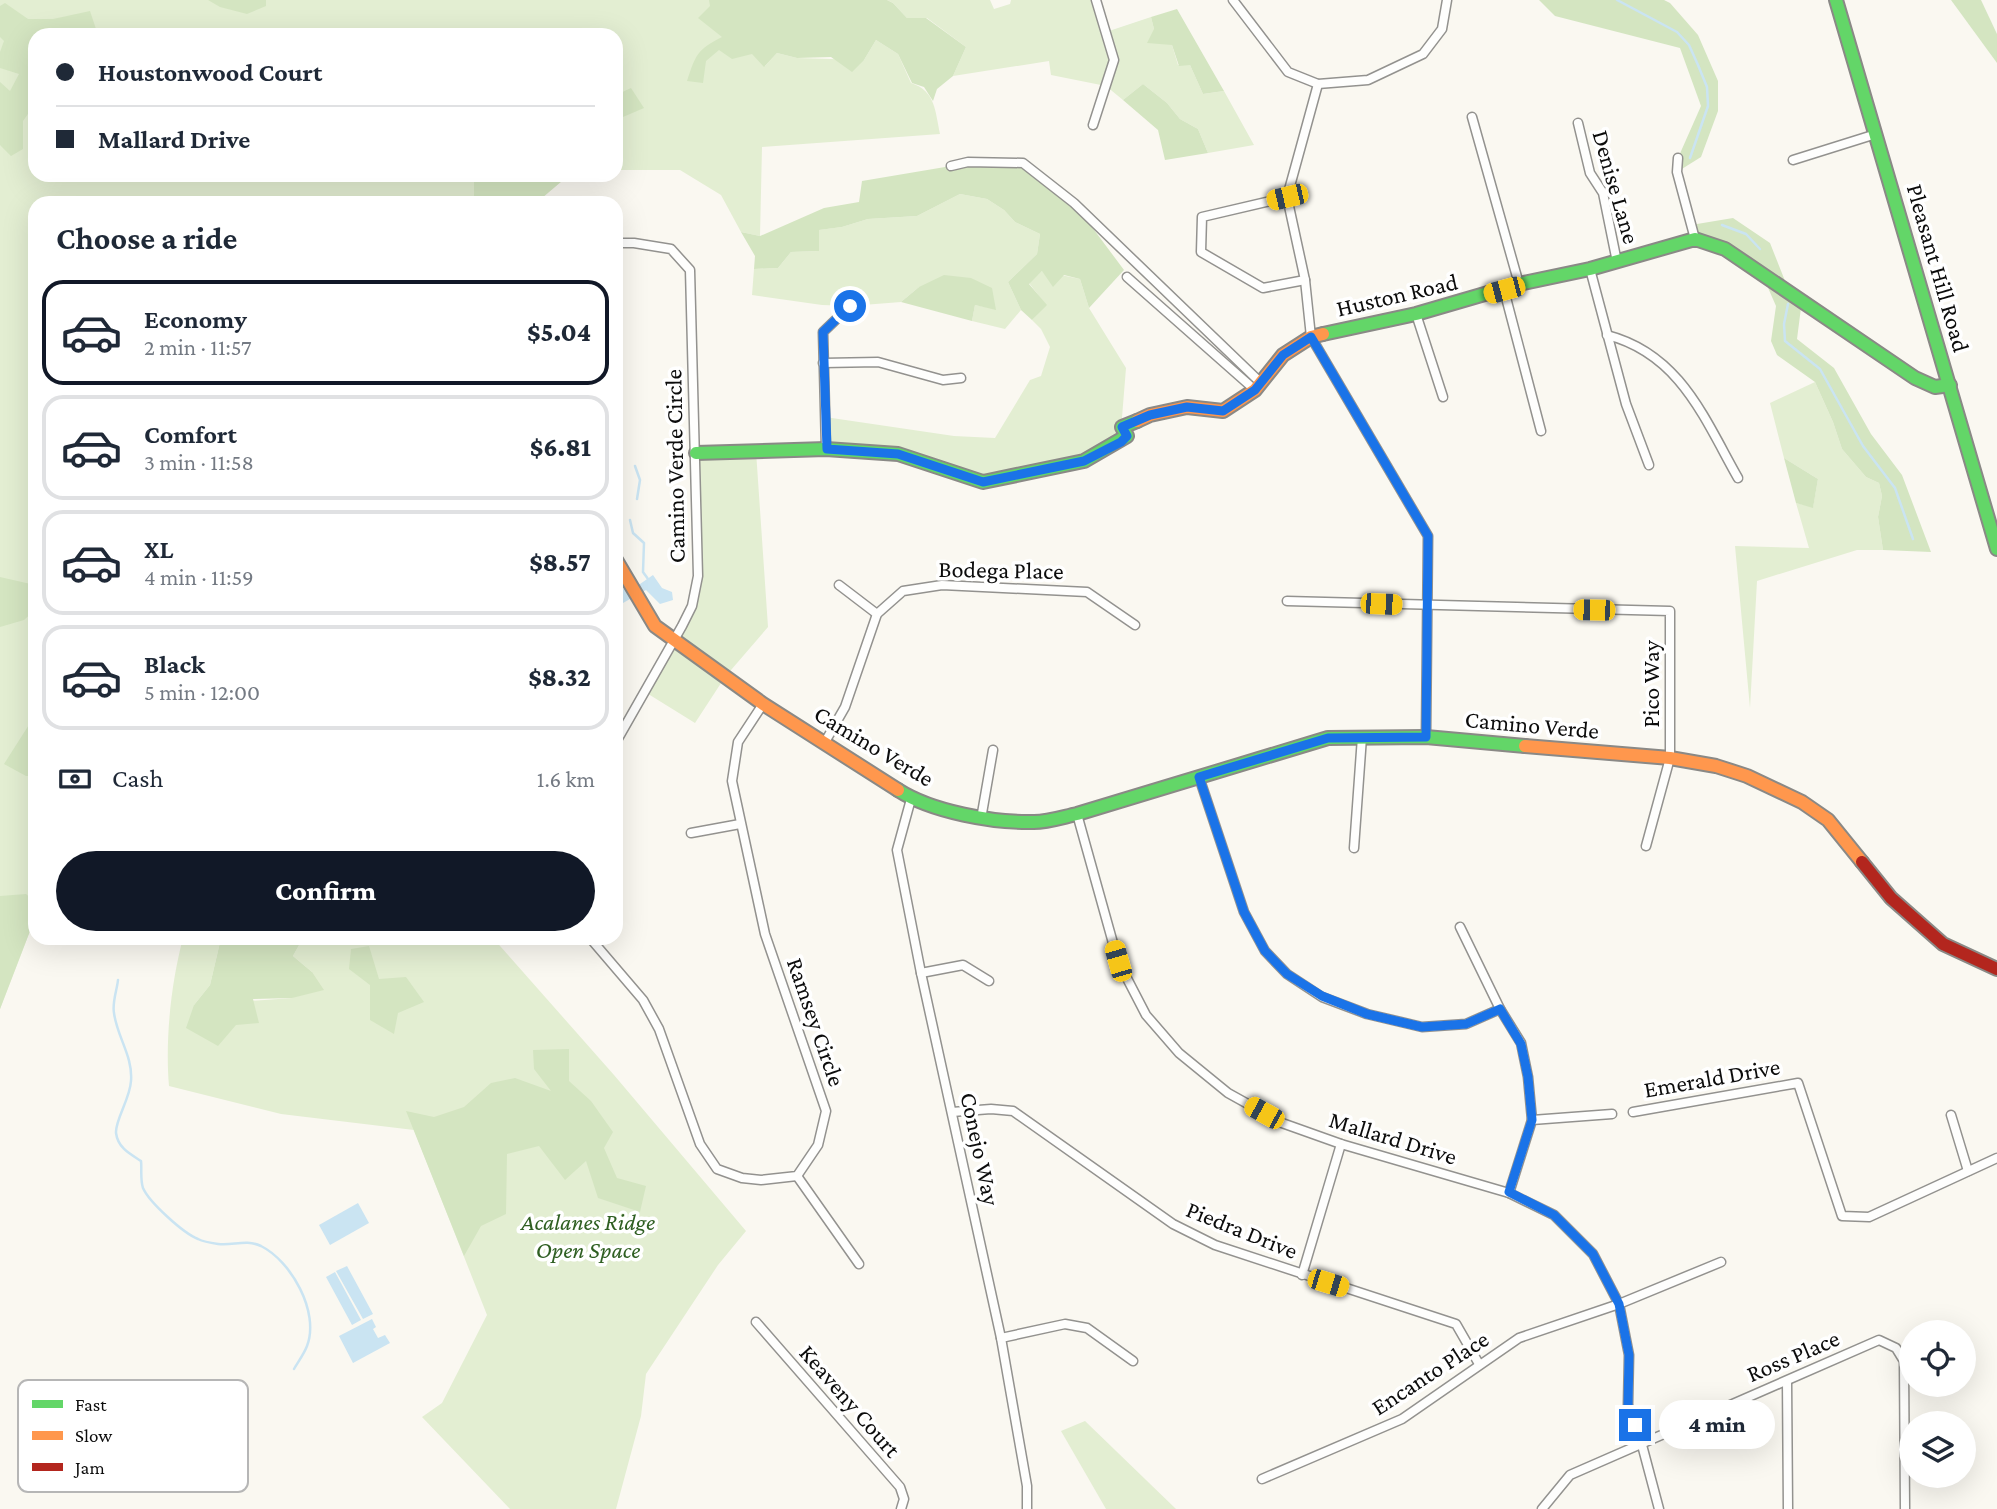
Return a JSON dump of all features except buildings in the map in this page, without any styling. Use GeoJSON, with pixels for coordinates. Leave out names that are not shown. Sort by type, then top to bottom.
{"type":"FeatureCollection","features":[{"type":"Feature","properties":{"kind":"street"},"geometry":{"type":"LineString","coordinates":[[1093,125],[1114,60],[1097,0]]}},
{"type":"Feature","properties":{"kind":"street"},"geometry":{"type":"LineString","coordinates":[[1233,0],[1288,72],[1318,84],[1368,80],[1423,54],[1442,29],[1447,0]]}},
{"type":"Feature","properties":{"kind":"street","name":"Pleasant Hill Road"},"geometry":{"type":"LineString","coordinates":[[1836,0],[1997,549]]}},
{"type":"Feature","properties":{"kind":"street"},"geometry":{"type":"LineString","coordinates":[[1318,84],[1287,197],[1305,280],[1311,337],[1428,536],[1426,737]]}},
{"type":"Feature","properties":{"kind":"street"},"geometry":{"type":"LineString","coordinates":[[1472,117],[1520,284]]}},
{"type":"Feature","properties":{"kind":"street","name":"Denise Lane"},"geometry":{"type":"LineString","coordinates":[[1578,123],[1590,173],[1602,193],[1617,262]]}},
{"type":"Feature","properties":{"kind":"street"},"geometry":{"type":"LineString","coordinates":[[1793,160],[1876,134]]}},
{"type":"Feature","properties":{"kind":"street"},"geometry":{"type":"LineString","coordinates":[[1678,158],[1677,172],[1695,239],[1725,249],[1915,379],[1935,387],[1950,384]]}},
{"type":"Feature","properties":{"kind":"street"},"geometry":{"type":"LineString","coordinates":[[951,166],[968,162],[1023,163],[1074,203],[1258,386]]}},
{"type":"Feature","properties":{"kind":"street"},"geometry":{"type":"LineString","coordinates":[[1287,197],[1202,217],[1201,252],[1263,288],[1305,280]]}},
{"type":"Feature","properties":{"kind":"street","name":"Huston Road"},"geometry":{"type":"LineString","coordinates":[[695,453],[827,449],[898,454],[983,482],[1084,461],[1121,442],[1127,436],[1122,427],[1150,415],[1187,407],[1223,411],[1258,386],[1283,355],[1311,337],[1416,314],[1695,239]]}},
{"type":"Feature","properties":{"kind":"street","name":"Camino Verde Circle"},"geometry":{"type":"LineString","coordinates":[[623,243],[671,249],[690,270],[698,576],[692,606],[675,641],[623,730]]}},
{"type":"Feature","properties":{"kind":"street"},"geometry":{"type":"LineString","coordinates":[[1590,269],[1626,404],[1649,465]]}},
{"type":"Feature","properties":{"kind":"street"},"geometry":{"type":"LineString","coordinates":[[1127,276],[1258,386]]}},
{"type":"Feature","properties":{"kind":"street"},"geometry":{"type":"LineString","coordinates":[[1504,290],[1541,431]]}},
{"type":"Feature","properties":{"kind":"street"},"geometry":{"type":"LineString","coordinates":[[827,449],[823,332],[850,306]]}},
{"type":"Feature","properties":{"kind":"street"},"geometry":{"type":"LineString","coordinates":[[1416,314],[1443,397]]}},
{"type":"Feature","properties":{"kind":"street"},"geometry":{"type":"LineString","coordinates":[[1607,335],[1625,340],[1651,355],[1676,375],[1693,399],[1738,478]]}},
{"type":"Feature","properties":{"kind":"street"},"geometry":{"type":"LineString","coordinates":[[823,363],[878,362],[943,380],[961,378]]}},
{"type":"Feature","properties":{"kind":"street"},"geometry":{"type":"LineString","coordinates":[[623,572],[656,626],[675,641]]}},
{"type":"Feature","properties":{"kind":"street"},"geometry":{"type":"LineString","coordinates":[[825,742],[845,708],[877,614],[839,585]]}},
{"type":"Feature","properties":{"kind":"street","name":"Bodega Place"},"geometry":{"type":"LineString","coordinates":[[877,614],[904,592],[955,585],[1087,592],[1135,625]]}},
{"type":"Feature","properties":{"kind":"street"},"geometry":{"type":"LineString","coordinates":[[1287,601],[1428,606]]}},
{"type":"Feature","properties":{"kind":"street","name":"Pico Way"},"geometry":{"type":"LineString","coordinates":[[1428,606],[1670,611],[1670,758],[1646,846]]}},
{"type":"Feature","properties":{"kind":"street","name":"Camino Verde"},"geometry":{"type":"LineString","coordinates":[[675,641],[763,704],[911,799],[981,819],[1037,822],[1077,814],[1328,738],[1426,737],[1670,758],[1716,766],[1747,776],[1802,803],[1828,820],[1891,898],[1943,944],[1997,969]]}},
{"type":"Feature","properties":{"kind":"street","name":"Ramsey Circle"},"geometry":{"type":"LineString","coordinates":[[763,704],[738,741],[732,782],[765,934],[826,1111],[818,1145],[797,1176]]}},
{"type":"Feature","properties":{"kind":"street"},"geometry":{"type":"LineString","coordinates":[[1354,848],[1362,737]]}},
{"type":"Feature","properties":{"kind":"street"},"geometry":{"type":"LineString","coordinates":[[981,819],[993,751]]}},
{"type":"Feature","properties":{"kind":"street"},"geometry":{"type":"LineString","coordinates":[[1199,777],[1244,912],[1265,951],[1287,974],[1322,996],[1367,1014],[1422,1027],[1466,1024],[1500,1009]]}},
{"type":"Feature","properties":{"kind":"street","name":"Conejo Way"},"geometry":{"type":"LineString","coordinates":[[911,799],[897,850],[921,973],[1001,1338],[1027,1486],[1027,1509]]}},
{"type":"Feature","properties":{"kind":"street","name":"Mallard Drive"},"geometry":{"type":"LineString","coordinates":[[1077,814],[1118,961],[1146,1015],[1179,1053],[1228,1094],[1282,1123],[1341,1144],[1509,1192],[1554,1215],[1593,1254],[1619,1304],[1629,1355],[1628,1405],[1659,1509]]}},
{"type":"Feature","properties":{"kind":"street"},"geometry":{"type":"LineString","coordinates":[[691,833],[740,824]]}},
{"type":"Feature","properties":{"kind":"street"},"geometry":{"type":"LineString","coordinates":[[1460,927],[1500,1009],[1521,1044],[1528,1077],[1532,1120],[1509,1192]]}},
{"type":"Feature","properties":{"kind":"street"},"geometry":{"type":"LineString","coordinates":[[596,945],[643,1000],[659,1029],[700,1143],[717,1169],[742,1178],[761,1180],[797,1176],[859,1264]]}},
{"type":"Feature","properties":{"kind":"street"},"geometry":{"type":"LineString","coordinates":[[921,973],[963,965],[989,981]]}},
{"type":"Feature","properties":{"kind":"street","name":"Emerald Drive"},"geometry":{"type":"LineString","coordinates":[[1633,1112],[1798,1083],[1842,1216],[1869,1217],[1968,1171]]}},
{"type":"Feature","properties":{"kind":"street","name":"Piedra Drive"},"geometry":{"type":"LineString","coordinates":[[952,1112],[991,1109],[1013,1111],[1173,1224],[1215,1245],[1456,1324],[1479,1364]]}},
{"type":"Feature","properties":{"kind":"street","name":"Emerald Drive"},"geometry":{"type":"LineString","coordinates":[[1532,1120],[1612,1114]]}},
{"type":"Feature","properties":{"kind":"street"},"geometry":{"type":"LineString","coordinates":[[1951,1115],[1968,1171],[1997,1158]]}},
{"type":"Feature","properties":{"kind":"street"},"geometry":{"type":"LineString","coordinates":[[1302,1275],[1341,1144]]}},
{"type":"Feature","properties":{"kind":"street","name":"Encanto Place"},"geometry":{"type":"LineString","coordinates":[[1262,1479],[1402,1419],[1519,1338],[1619,1304],[1721,1262]]}},
{"type":"Feature","properties":{"kind":"street","name":"Keaveny Court"},"geometry":{"type":"LineString","coordinates":[[756,1322],[901,1487],[904,1499],[901,1509]]}},
{"type":"Feature","properties":{"kind":"street"},"geometry":{"type":"LineString","coordinates":[[1001,1338],[1065,1324],[1087,1328],[1133,1361]]}},
{"type":"Feature","properties":{"kind":"street","name":"Ross Place"},"geometry":{"type":"LineString","coordinates":[[1542,1509],[1570,1475],[1879,1340],[1896,1348],[1904,1361],[1905,1509]]}},
{"type":"Feature","properties":{"kind":"street"},"geometry":{"type":"LineString","coordinates":[[1787,1381],[1788,1509]]}},
{"type":"Feature","properties":{"kind":"green space"},"geometry":{"type":"Polygon","coordinates":[[[0,0],[765,0],[765,66],[777,53],[797,58],[864,60],[876,40],[898,54],[911,83],[930,97],[940,134],[762,147],[760,236],[741,232],[721,195],[680,170],[623,170],[623,28],[28,28],[28,182],[561,182],[544,196],[28,196],[28,936],[0,1009],[0,0]]]}},
{"type":"Feature","properties":{"kind":"green space"},"geometry":{"type":"Polygon","coordinates":[[[208,0],[266,0],[266,6],[247,14],[220,7],[208,0]]]}},
{"type":"Feature","properties":{"kind":"green space"},"geometry":{"type":"Polygon","coordinates":[[[709,0],[887,0],[907,18],[926,18],[966,47],[953,76],[937,89],[933,101],[924,87],[912,83],[898,54],[876,40],[864,60],[852,72],[831,57],[797,58],[777,53],[764,67],[752,54],[732,59],[719,50],[706,61],[703,83],[687,81],[698,54],[722,37],[698,18],[710,6],[709,0]]]}},
{"type":"Feature","properties":{"kind":"green space"},"geometry":{"type":"Polygon","coordinates":[[[887,0],[990,0],[994,9],[1010,4],[1011,0],[1096,0],[1106,32],[1151,17],[1154,29],[1172,45],[1178,65],[1190,65],[1203,94],[1224,91],[1254,145],[1208,153],[1198,129],[1180,119],[1167,103],[1143,84],[1123,100],[1106,86],[1051,75],[1049,61],[953,76],[966,47],[927,18],[907,18],[887,0]]]}},
{"type":"Feature","properties":{"kind":"green space"},"geometry":{"type":"Polygon","coordinates":[[[1539,0],[1664,0],[1670,3],[1698,35],[1718,81],[1718,111],[1701,157],[1677,172],[1678,158],[1701,106],[1680,48],[1555,16],[1539,0]]]}},
{"type":"Feature","properties":{"kind":"green space"},"geometry":{"type":"Polygon","coordinates":[[[1951,0],[1981,0],[1997,34],[1997,63],[1951,0]]]}},
{"type":"Feature","properties":{"kind":"green space"},"geometry":{"type":"Polygon","coordinates":[[[5,3],[28,19],[53,19],[90,11],[96,28],[28,28],[28,114],[23,121],[23,149],[11,156],[0,145],[0,82],[10,91],[19,74],[0,68],[0,52],[4,41],[0,37],[0,6],[5,3]]]}},
{"type":"Feature","properties":{"kind":"green space"},"geometry":{"type":"Polygon","coordinates":[[[1177,9],[1224,91],[1203,94],[1190,65],[1179,66],[1172,45],[1147,43],[1154,29],[1151,17],[1177,9]]]}},
{"type":"Feature","properties":{"kind":"green space"},"geometry":{"type":"Polygon","coordinates":[[[1143,84],[1167,103],[1180,119],[1198,129],[1208,153],[1165,160],[1158,130],[1123,100],[1143,84]]]}},
{"type":"Feature","properties":{"kind":"green space"},"geometry":{"type":"Polygon","coordinates":[[[631,88],[644,108],[623,117],[623,92],[631,88]]]}},
{"type":"Feature","properties":{"kind":"green space"},"geometry":{"type":"Polygon","coordinates":[[[1023,163],[1074,203],[1124,270],[1089,308],[1080,279],[1064,275],[1053,287],[1042,271],[1029,284],[1047,305],[1032,320],[1021,310],[1008,282],[1037,254],[1040,234],[1015,222],[1004,210],[987,199],[960,194],[917,216],[868,219],[842,227],[819,230],[819,251],[791,252],[778,268],[754,269],[755,256],[741,232],[760,236],[824,208],[859,202],[862,181],[951,166],[1023,163]]]}},
{"type":"Feature","properties":{"kind":"green space"},"geometry":{"type":"Polygon","coordinates":[[[474,182],[561,182],[544,196],[474,196],[474,182]]]}},
{"type":"Feature","properties":{"kind":"green space"},"geometry":{"type":"Polygon","coordinates":[[[960,194],[987,199],[1004,210],[1015,222],[1040,234],[1037,254],[1008,282],[1021,310],[1005,329],[972,321],[975,305],[996,309],[919,287],[901,302],[850,306],[822,305],[752,295],[754,269],[778,268],[791,252],[819,251],[818,230],[842,227],[868,219],[917,216],[960,194]]]}},
{"type":"Feature","properties":{"kind":"green space"},"geometry":{"type":"Polygon","coordinates":[[[1733,218],[1770,243],[1789,291],[1802,300],[1797,339],[1834,368],[1871,434],[1902,475],[1931,552],[1883,550],[1878,517],[1882,496],[1879,483],[1866,477],[1842,449],[1815,382],[1777,355],[1771,341],[1776,306],[1762,274],[1695,239],[1691,225],[1733,218]]]}},
{"type":"Feature","properties":{"kind":"green space"},"geometry":{"type":"Polygon","coordinates":[[[1042,271],[1080,279],[1089,308],[1126,368],[1120,442],[1084,461],[983,482],[898,454],[826,449],[825,417],[954,436],[995,438],[1030,380],[1041,376],[1050,347],[1041,329],[1032,320],[1046,305],[1029,283],[1042,271]]]}},
{"type":"Feature","properties":{"kind":"green space"},"geometry":{"type":"Polygon","coordinates":[[[944,275],[971,278],[992,288],[996,310],[975,305],[972,321],[901,302],[919,287],[944,275]]]}},
{"type":"Feature","properties":{"kind":"green space"},"geometry":{"type":"Polygon","coordinates":[[[1815,382],[1842,449],[1866,477],[1879,483],[1882,496],[1878,517],[1883,550],[1857,550],[1757,581],[1750,708],[1735,546],[1809,548],[1796,503],[1813,507],[1818,479],[1784,458],[1770,403],[1815,382]]]}},
{"type":"Feature","properties":{"kind":"green space"},"geometry":{"type":"Polygon","coordinates":[[[756,451],[768,627],[725,677],[695,723],[645,692],[692,606],[698,576],[696,453],[756,451]]]}},
{"type":"Feature","properties":{"kind":"green space"},"geometry":{"type":"Polygon","coordinates":[[[1784,458],[1818,479],[1813,508],[1796,503],[1784,458]]]}},
{"type":"Feature","properties":{"kind":"green space"},"geometry":{"type":"Polygon","coordinates":[[[0,577],[28,583],[28,616],[0,627],[0,577]]]}},
{"type":"Feature","properties":{"kind":"green space"},"geometry":{"type":"Polygon","coordinates":[[[28,726],[28,776],[4,764],[28,726]]]}},
{"type":"Feature","properties":{"kind":"green space"},"geometry":{"type":"Polygon","coordinates":[[[0,896],[28,896],[28,936],[0,1009],[0,896]]]}},
{"type":"Feature","properties":{"kind":"green space","name":"Acalanes Ridge Open Space"},"geometry":{"type":"Polygon","coordinates":[[[181,945],[219,945],[210,985],[194,1005],[292,998],[312,972],[293,956],[299,945],[499,945],[746,1231],[718,1265],[646,1374],[641,1416],[616,1509],[510,1509],[422,1417],[442,1403],[487,1315],[414,1130],[281,1114],[169,1086],[170,1012],[181,945]]]}},
{"type":"Feature","properties":{"kind":"green space"},"geometry":{"type":"Polygon","coordinates":[[[219,945],[299,945],[293,956],[312,972],[324,990],[292,998],[253,999],[259,1023],[236,1025],[218,1046],[186,1028],[194,1005],[210,985],[219,945]]]}},
{"type":"Feature","properties":{"kind":"green space"},"geometry":{"type":"Polygon","coordinates":[[[369,946],[379,979],[406,977],[424,1002],[398,1013],[394,1034],[370,1020],[370,985],[349,969],[351,949],[369,946]]]}},
{"type":"Feature","properties":{"kind":"green space"},"geometry":{"type":"Polygon","coordinates":[[[569,1049],[569,1081],[591,1101],[613,1132],[604,1148],[617,1178],[646,1186],[640,1212],[598,1198],[586,1161],[565,1180],[539,1146],[507,1154],[506,1214],[481,1226],[464,1256],[406,1111],[434,1117],[464,1107],[491,1083],[515,1078],[551,1091],[534,1069],[533,1050],[569,1049]]]}},
{"type":"Feature","properties":{"kind":"green space"},"geometry":{"type":"Polygon","coordinates":[[[1085,1421],[1176,1509],[1106,1509],[1061,1431],[1085,1421]]]}},
{"type":"Feature","properties":{"kind":"water"},"geometry":{"type":"Polygon","coordinates":[[[653,575],[662,588],[672,592],[673,600],[660,604],[646,590],[623,603],[623,589],[640,584],[653,575]]]}},
{"type":"Feature","properties":{"kind":"water"},"geometry":{"type":"Polygon","coordinates":[[[358,1203],[369,1223],[330,1245],[319,1225],[358,1203]]]}},
{"type":"Feature","properties":{"kind":"water"},"geometry":{"type":"Polygon","coordinates":[[[347,1266],[373,1314],[363,1319],[336,1271],[347,1266]]]}},
{"type":"Feature","properties":{"kind":"water"},"geometry":{"type":"Polygon","coordinates":[[[335,1272],[361,1320],[352,1325],[326,1277],[335,1272]]]}},
{"type":"Feature","properties":{"kind":"water"},"geometry":{"type":"Polygon","coordinates":[[[372,1319],[378,1338],[385,1335],[390,1343],[353,1363],[339,1336],[372,1319]]]}},
{"type":"Feature","properties":{"kind":"waterway"},"geometry":{"type":"LineString","coordinates":[[1617,0],[1677,32],[1689,45],[1707,87],[1708,106],[1690,158]]}},
{"type":"Feature","properties":{"kind":"waterway"},"geometry":{"type":"LineString","coordinates":[[1722,225],[1746,234],[1760,249]]}},
{"type":"Feature","properties":{"kind":"waterway"},"geometry":{"type":"LineString","coordinates":[[1788,304],[1784,324],[1785,341],[1820,369],[1863,446],[1895,488],[1913,539]]}},
{"type":"Feature","properties":{"kind":"waterway"},"geometry":{"type":"LineString","coordinates":[[635,466],[640,480],[637,499]]}},
{"type":"Feature","properties":{"kind":"waterway"},"geometry":{"type":"LineString","coordinates":[[630,520],[633,533],[644,543],[643,572],[648,579]]}},
{"type":"Feature","properties":{"kind":"waterway"},"geometry":{"type":"LineString","coordinates":[[118,980],[114,1013],[131,1072],[130,1088],[116,1128],[119,1143],[141,1161],[142,1185],[146,1194],[184,1230],[210,1243],[250,1243],[261,1246],[283,1263],[300,1289],[310,1318],[306,1349],[294,1369]]}},
{"type":"Feature","properties":{"kind":"traffic: fast"},"geometry":{"type":"LineString","coordinates":[[1836,0],[1997,549]]}},
{"type":"Feature","properties":{"kind":"traffic: fast"},"geometry":{"type":"LineString","coordinates":[[1323,334],[1416,314],[1519,284],[1590,269],[1695,239],[1725,249],[1915,378],[1935,387],[1950,385]]}},
{"type":"Feature","properties":{"kind":"traffic: fast"},"geometry":{"type":"LineString","coordinates":[[696,453],[826,449],[898,454],[983,482],[1084,461],[1127,436],[1122,427],[1137,421]]}},
{"type":"Feature","properties":{"kind":"traffic: fast"},"geometry":{"type":"LineString","coordinates":[[898,790],[912,798],[964,815],[1001,821],[1039,822],[1077,814],[1328,738],[1426,737],[1525,746]]}},
{"type":"Feature","properties":{"kind":"traffic: slow"},"geometry":{"type":"LineString","coordinates":[[1137,421],[1150,415],[1187,407],[1223,411],[1255,390],[1283,355],[1311,337],[1323,334]]}},
{"type":"Feature","properties":{"kind":"traffic: slow"},"geometry":{"type":"LineString","coordinates":[[623,572],[655,626],[763,704],[898,790]]}},
{"type":"Feature","properties":{"kind":"traffic: slow"},"geometry":{"type":"LineString","coordinates":[[1525,746],[1670,758],[1716,766],[1747,776],[1802,802],[1828,820],[1862,862]]}},
{"type":"Feature","properties":{"kind":"traffic: jam"},"geometry":{"type":"LineString","coordinates":[[1862,862],[1891,898],[1943,944],[1997,969]]}},
{"type":"Feature","properties":{"kind":"route"},"geometry":{"type":"LineString","coordinates":[[850,306],[823,332],[827,449],[898,454],[983,482],[1084,461],[1121,442],[1127,436],[1122,427],[1150,415],[1187,407],[1223,411],[1255,390],[1283,355],[1311,337],[1428,536],[1426,737],[1328,738],[1199,777],[1244,912],[1265,951],[1287,974],[1322,996],[1367,1014],[1422,1027],[1466,1024],[1500,1009],[1521,1044],[1528,1077],[1532,1120],[1509,1192],[1554,1215],[1593,1254],[1619,1304],[1629,1355],[1628,1405],[1635,1425]]}}]}
